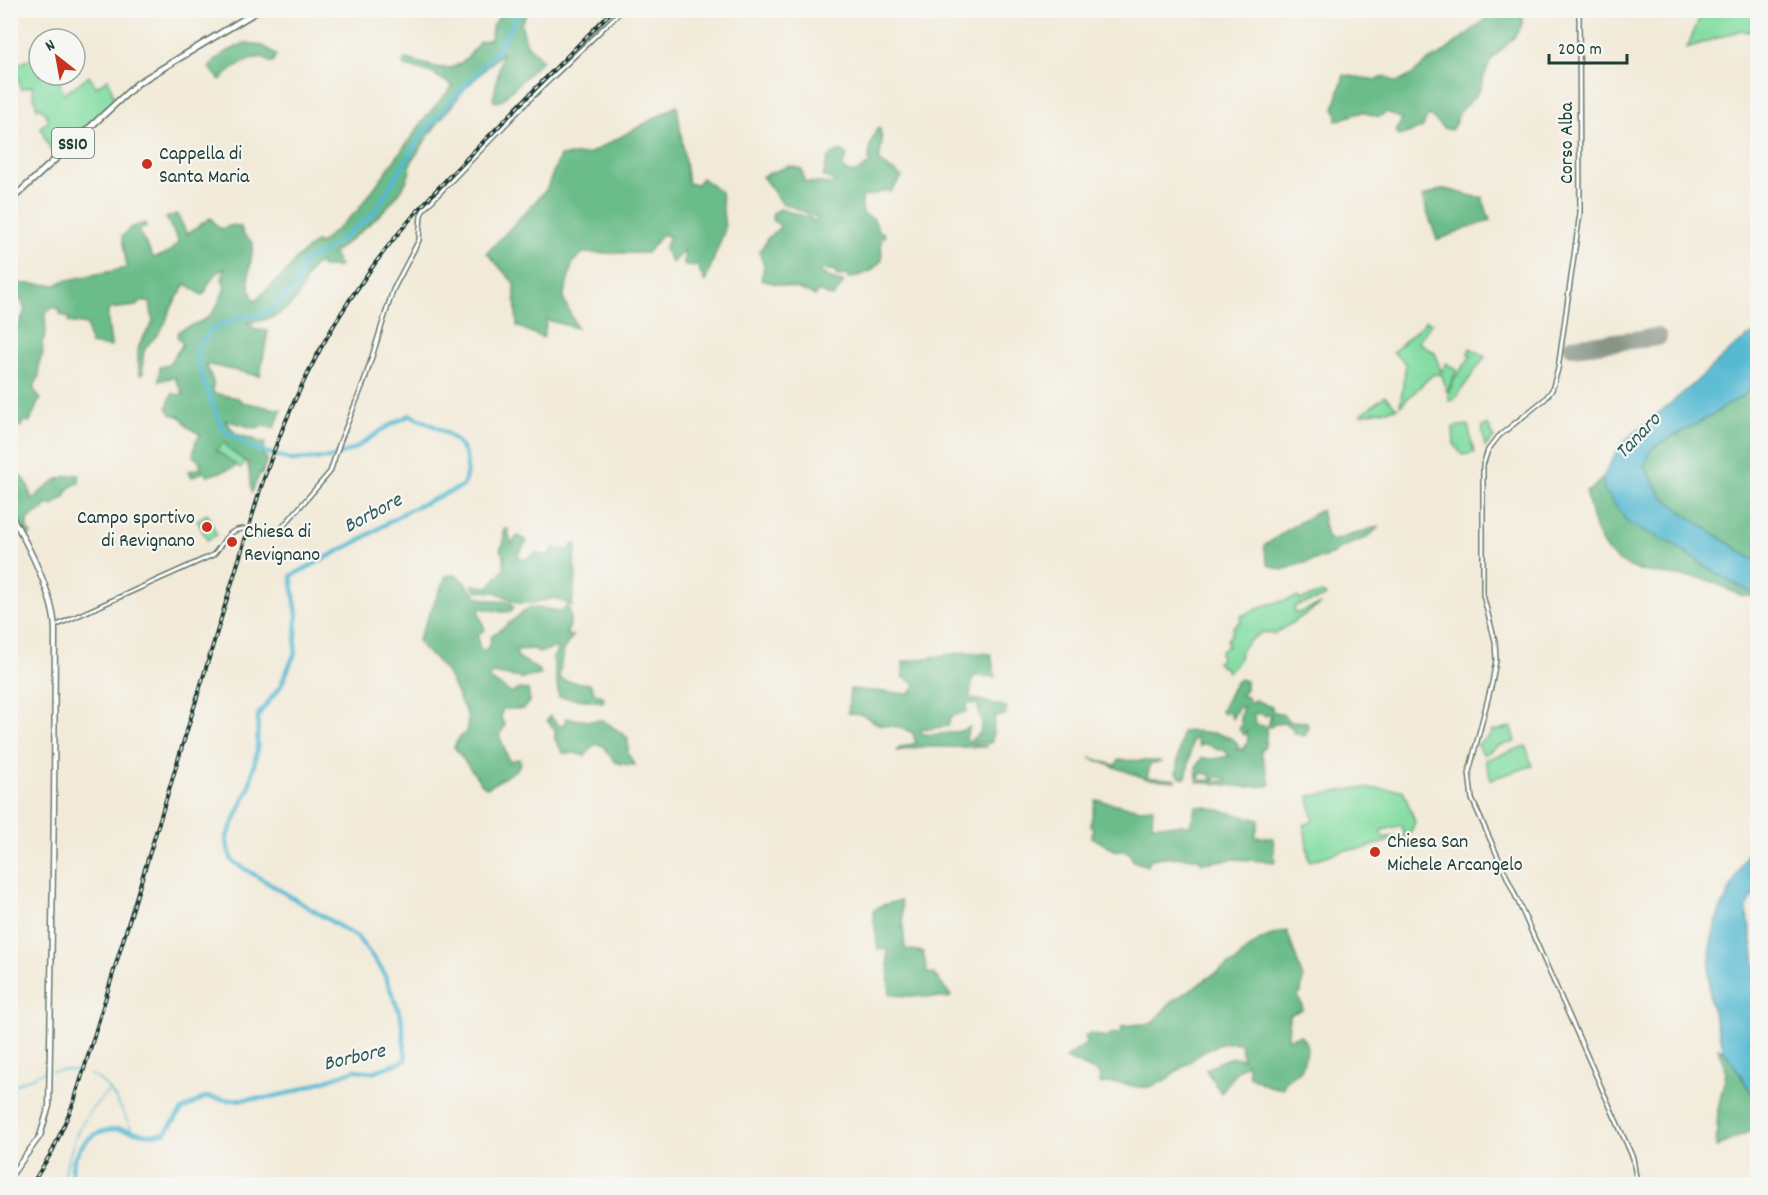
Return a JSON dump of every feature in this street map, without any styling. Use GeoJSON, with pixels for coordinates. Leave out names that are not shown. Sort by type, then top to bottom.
{"type":"FeatureCollection","features":[{"type":"Feature","properties":{"kind":"main road","name":"SS10"},"geometry":{"type":"LineString","coordinates":[[10,201],[138,83],[259,10]]}},
{"type":"Feature","properties":{"kind":"main road"},"geometry":{"type":"LineString","coordinates":[[10,513],[49,597],[55,626],[49,1106],[40,1136],[10,1177]]}},
{"type":"Feature","properties":{"kind":"street"},"geometry":{"type":"LineString","coordinates":[[55,626],[213,555],[227,535],[242,529],[270,534],[282,528],[328,475],[335,460],[364,382],[393,290],[419,240],[421,215],[424,209],[531,98],[622,10]]}},
{"type":"Feature","properties":{"kind":"street","name":"Corso Alba"},"geometry":{"type":"LineString","coordinates":[[1579,10],[1581,205],[1560,361],[1552,390],[1537,407],[1499,436],[1485,457],[1483,595],[1495,641],[1496,660],[1469,772],[1472,799],[1633,1158],[1638,1185]]}},
{"type":"Feature","properties":{"kind":"green space"},"geometry":{"type":"Polygon","coordinates":[[[502,10],[529,11],[521,23],[526,43],[542,60],[502,100],[497,102],[493,100],[502,53],[464,90],[430,133],[410,164],[409,175],[393,201],[333,253],[340,267],[323,267],[322,263],[313,267],[301,291],[285,310],[271,318],[247,322],[256,330],[268,331],[260,376],[206,364],[213,382],[213,393],[238,398],[242,402],[282,410],[274,428],[264,426],[254,428],[225,420],[236,434],[265,443],[262,454],[267,458],[262,474],[260,473],[252,492],[248,463],[229,449],[224,442],[216,450],[236,465],[208,476],[203,472],[192,477],[188,471],[201,468],[200,462],[193,456],[196,440],[201,435],[188,427],[181,417],[171,414],[167,407],[172,394],[184,395],[174,377],[159,381],[160,367],[168,365],[183,344],[177,337],[179,331],[204,320],[217,306],[225,287],[222,280],[225,268],[212,278],[202,295],[186,284],[170,309],[159,333],[145,349],[143,374],[140,375],[139,347],[153,323],[150,302],[109,309],[111,347],[90,344],[87,325],[68,322],[69,318],[60,314],[60,310],[54,307],[45,314],[46,334],[42,342],[43,353],[39,363],[39,377],[33,388],[41,400],[30,422],[22,421],[22,426],[11,429],[11,334],[18,326],[25,311],[22,301],[11,299],[11,283],[56,285],[63,281],[127,268],[122,237],[130,228],[145,223],[146,227],[138,230],[154,258],[168,253],[179,242],[166,218],[177,214],[187,234],[211,218],[221,229],[233,225],[241,227],[243,234],[253,243],[249,287],[255,301],[288,270],[297,258],[316,242],[320,244],[358,210],[429,113],[453,86],[432,73],[405,66],[402,62],[406,59],[447,68],[463,62],[479,42],[491,39],[492,26],[502,10]]]}},
{"type":"Feature","properties":{"kind":"green space"},"geometry":{"type":"Polygon","coordinates":[[[1498,10],[1523,12],[1521,26],[1513,38],[1491,60],[1480,89],[1461,110],[1451,130],[1443,128],[1429,114],[1422,128],[1399,136],[1396,131],[1402,119],[1387,112],[1379,117],[1362,112],[1336,121],[1337,114],[1334,108],[1344,75],[1377,80],[1385,76],[1395,82],[1401,81],[1440,55],[1498,10]]]}},
{"type":"Feature","properties":{"kind":"green space"},"geometry":{"type":"Polygon","coordinates":[[[1715,10],[1757,11],[1757,32],[1739,31],[1687,48],[1699,19],[1715,10]]]}},
{"type":"Feature","properties":{"kind":"green space"},"geometry":{"type":"Polygon","coordinates":[[[245,43],[269,49],[276,55],[274,61],[271,63],[262,57],[250,60],[220,80],[209,67],[224,53],[245,43]]]}},
{"type":"Feature","properties":{"kind":"green space"},"geometry":{"type":"Polygon","coordinates":[[[27,60],[28,87],[21,89],[16,70],[19,64],[27,60]]]}},
{"type":"Feature","properties":{"kind":"green space"},"geometry":{"type":"Polygon","coordinates":[[[89,76],[96,87],[108,79],[115,100],[54,158],[40,127],[49,121],[41,107],[37,109],[32,87],[61,87],[64,94],[74,87],[87,87],[89,76]]]}},
{"type":"Feature","properties":{"kind":"green space"},"geometry":{"type":"Polygon","coordinates":[[[677,106],[688,183],[696,185],[702,178],[721,192],[725,229],[705,282],[697,266],[684,265],[684,250],[672,263],[664,249],[670,237],[662,234],[647,253],[583,253],[573,262],[563,298],[577,328],[547,320],[543,338],[517,326],[514,283],[487,253],[546,190],[560,156],[589,154],[677,106]]]}},
{"type":"Feature","properties":{"kind":"green space"},"geometry":{"type":"Polygon","coordinates":[[[877,128],[880,129],[882,142],[879,161],[902,177],[890,192],[885,190],[862,197],[864,215],[874,219],[879,232],[883,232],[885,236],[881,239],[882,260],[871,271],[852,278],[849,278],[849,275],[837,276],[835,271],[823,269],[821,273],[836,281],[844,282],[833,297],[818,291],[815,296],[802,290],[761,280],[764,266],[759,251],[766,240],[781,226],[772,220],[773,213],[780,209],[811,218],[815,222],[817,217],[782,203],[762,176],[789,166],[802,169],[804,182],[834,184],[834,180],[823,177],[828,157],[842,150],[847,156],[842,166],[847,172],[857,172],[869,164],[870,146],[877,128]]]}},
{"type":"Feature","properties":{"kind":"green space"},"geometry":{"type":"Polygon","coordinates":[[[1442,189],[1482,197],[1490,220],[1437,240],[1422,197],[1442,189]]]}},
{"type":"Feature","properties":{"kind":"green space"},"geometry":{"type":"Polygon","coordinates":[[[1426,321],[1432,323],[1418,342],[1435,353],[1441,372],[1446,363],[1457,370],[1447,392],[1442,375],[1436,374],[1431,376],[1400,406],[1406,364],[1393,352],[1426,321]]]}},
{"type":"Feature","properties":{"kind":"green space"},"geometry":{"type":"Polygon","coordinates":[[[1470,348],[1485,357],[1454,400],[1449,401],[1450,389],[1471,356],[1468,354],[1470,348]]]}},
{"type":"Feature","properties":{"kind":"green space"},"geometry":{"type":"Polygon","coordinates":[[[1757,382],[1757,562],[1690,518],[1662,496],[1644,466],[1652,448],[1744,395],[1757,382]]]}},
{"type":"Feature","properties":{"kind":"green space"},"geometry":{"type":"Polygon","coordinates":[[[1385,396],[1397,408],[1360,415],[1385,396]]]}},
{"type":"Feature","properties":{"kind":"green space"},"geometry":{"type":"Polygon","coordinates":[[[1468,425],[1474,453],[1462,455],[1454,444],[1453,427],[1468,425]]]}},
{"type":"Feature","properties":{"kind":"green space"},"geometry":{"type":"Polygon","coordinates":[[[1488,425],[1494,438],[1485,447],[1482,427],[1488,425]]]}},
{"type":"Feature","properties":{"kind":"green space"},"geometry":{"type":"Polygon","coordinates":[[[224,441],[229,449],[246,462],[240,468],[216,450],[224,441]]]}},
{"type":"Feature","properties":{"kind":"green space"},"geometry":{"type":"Polygon","coordinates":[[[11,462],[17,467],[14,474],[23,477],[27,483],[32,500],[47,486],[59,479],[79,475],[79,483],[70,488],[65,497],[52,506],[50,504],[44,507],[44,510],[35,513],[27,521],[27,529],[31,534],[26,538],[11,510],[11,462]]]}},
{"type":"Feature","properties":{"kind":"green space"},"geometry":{"type":"Polygon","coordinates":[[[1603,477],[1604,490],[1629,524],[1671,543],[1721,576],[1757,596],[1737,594],[1706,580],[1635,569],[1611,555],[1596,531],[1586,491],[1591,490],[1603,477]]]}},
{"type":"Feature","properties":{"kind":"green space"},"geometry":{"type":"Polygon","coordinates":[[[1321,510],[1327,537],[1332,541],[1380,526],[1368,537],[1339,549],[1334,554],[1282,570],[1268,565],[1264,546],[1321,510]]]}},
{"type":"Feature","properties":{"kind":"green space","name":"Campo sportivo di Revignano"},"geometry":{"type":"Polygon","coordinates":[[[207,514],[217,535],[207,540],[197,520],[207,514]]]}},
{"type":"Feature","properties":{"kind":"green space"},"geometry":{"type":"Polygon","coordinates":[[[508,529],[511,544],[518,536],[527,541],[517,556],[524,560],[536,553],[548,556],[554,548],[568,550],[575,544],[577,546],[572,606],[555,598],[518,603],[496,592],[476,591],[472,585],[489,587],[504,569],[504,557],[500,549],[504,543],[504,530],[508,529]]]}},
{"type":"Feature","properties":{"kind":"green space"},"geometry":{"type":"Polygon","coordinates":[[[455,575],[479,597],[510,602],[514,607],[511,611],[502,612],[480,608],[479,613],[485,630],[478,634],[479,647],[484,651],[490,645],[491,637],[530,607],[561,611],[568,606],[570,620],[566,635],[573,636],[563,650],[559,677],[565,681],[590,684],[595,693],[604,697],[603,702],[559,697],[553,658],[558,649],[553,648],[539,653],[535,649],[515,650],[518,657],[540,671],[541,675],[522,678],[491,673],[490,679],[511,693],[520,689],[528,690],[530,700],[524,709],[502,709],[501,718],[505,726],[499,735],[509,761],[519,759],[521,763],[516,770],[487,788],[454,747],[467,731],[468,717],[447,673],[422,648],[418,640],[446,576],[455,575]]]}},
{"type":"Feature","properties":{"kind":"green space"},"geometry":{"type":"Polygon","coordinates":[[[1322,593],[1326,595],[1325,597],[1295,606],[1294,612],[1297,613],[1321,604],[1275,634],[1263,632],[1249,641],[1236,664],[1227,672],[1224,666],[1221,667],[1217,662],[1221,659],[1220,652],[1228,646],[1227,640],[1232,634],[1233,627],[1240,622],[1241,616],[1267,605],[1298,597],[1300,600],[1322,593]]]}},
{"type":"Feature","properties":{"kind":"green space"},"geometry":{"type":"Polygon","coordinates":[[[965,652],[991,654],[995,677],[973,676],[970,698],[1007,707],[1005,715],[995,716],[992,742],[986,744],[971,740],[980,733],[982,722],[977,704],[966,704],[967,711],[950,717],[948,726],[922,730],[920,733],[945,733],[970,727],[967,741],[987,747],[919,747],[896,751],[916,743],[913,733],[900,727],[880,725],[863,715],[848,713],[850,689],[910,694],[916,684],[903,677],[903,662],[965,652]]]}},
{"type":"Feature","properties":{"kind":"green space"},"geometry":{"type":"Polygon","coordinates":[[[1240,679],[1246,681],[1246,689],[1241,695],[1247,697],[1250,703],[1254,700],[1272,707],[1272,711],[1282,714],[1289,721],[1307,722],[1308,730],[1305,731],[1307,734],[1304,736],[1293,733],[1293,728],[1285,723],[1268,726],[1271,716],[1269,714],[1253,715],[1255,724],[1267,727],[1265,746],[1261,751],[1270,785],[1267,786],[1247,787],[1197,782],[1225,781],[1226,778],[1212,779],[1209,774],[1200,773],[1200,778],[1197,779],[1196,767],[1202,758],[1230,756],[1224,750],[1218,750],[1209,745],[1202,744],[1200,747],[1196,737],[1192,741],[1187,775],[1185,778],[1179,776],[1176,773],[1182,732],[1220,734],[1234,740],[1238,744],[1236,750],[1241,748],[1243,751],[1248,741],[1247,731],[1244,735],[1239,729],[1242,725],[1240,718],[1243,706],[1238,708],[1232,719],[1229,711],[1224,714],[1221,711],[1235,683],[1240,679]]]}},
{"type":"Feature","properties":{"kind":"green space"},"geometry":{"type":"Polygon","coordinates":[[[550,716],[559,726],[564,725],[566,718],[603,720],[628,738],[628,754],[635,765],[616,762],[604,746],[595,744],[585,756],[563,753],[555,739],[555,729],[547,721],[550,716]]]}},
{"type":"Feature","properties":{"kind":"green space"},"geometry":{"type":"Polygon","coordinates":[[[1511,727],[1515,742],[1498,746],[1484,755],[1477,745],[1491,735],[1490,732],[1511,727]]]}},
{"type":"Feature","properties":{"kind":"green space"},"geometry":{"type":"Polygon","coordinates":[[[1526,746],[1532,766],[1491,779],[1485,760],[1526,746]]]}},
{"type":"Feature","properties":{"kind":"green space"},"geometry":{"type":"Polygon","coordinates":[[[1090,758],[1114,765],[1118,760],[1160,761],[1150,764],[1147,778],[1177,781],[1147,779],[1090,758]]]}},
{"type":"Feature","properties":{"kind":"green space"},"geometry":{"type":"Polygon","coordinates":[[[1359,788],[1403,790],[1415,822],[1411,832],[1405,838],[1402,825],[1380,831],[1382,837],[1402,837],[1309,861],[1304,825],[1313,821],[1309,796],[1359,788]]]}},
{"type":"Feature","properties":{"kind":"green space"},"geometry":{"type":"Polygon","coordinates":[[[1096,800],[1140,809],[1153,808],[1152,825],[1190,825],[1196,806],[1259,820],[1255,837],[1273,838],[1275,862],[1234,859],[1202,863],[1198,858],[1161,857],[1149,860],[1148,866],[1133,861],[1129,852],[1114,850],[1092,837],[1093,829],[1090,826],[1096,800]]]}},
{"type":"Feature","properties":{"kind":"green space"},"geometry":{"type":"Polygon","coordinates":[[[901,900],[905,949],[923,952],[927,973],[934,974],[951,996],[949,998],[890,995],[887,949],[878,949],[873,911],[880,906],[901,900]]]}},
{"type":"Feature","properties":{"kind":"green space"},"geometry":{"type":"Polygon","coordinates":[[[1287,931],[1303,978],[1301,993],[1298,995],[1303,1009],[1289,1015],[1288,1039],[1300,1035],[1306,1043],[1307,1051],[1301,1070],[1286,1081],[1282,1089],[1268,1086],[1249,1076],[1247,1063],[1235,1073],[1221,1093],[1206,1070],[1228,1058],[1243,1059],[1240,1043],[1226,1043],[1214,1047],[1160,1083],[1148,1087],[1120,1083],[1100,1084],[1099,1073],[1066,1058],[1087,1043],[1085,1035],[1106,1037],[1121,1033],[1122,1026],[1152,1023],[1171,1002],[1228,965],[1235,963],[1258,942],[1271,935],[1287,931]]]}},
{"type":"Feature","properties":{"kind":"green space"},"geometry":{"type":"Polygon","coordinates":[[[1718,1048],[1724,1050],[1757,1101],[1758,1137],[1751,1131],[1716,1147],[1718,1109],[1726,1072],[1718,1048]]]}},
{"type":"Feature","properties":{"kind":"water","name":"Tanaro"},"geometry":{"type":"Polygon","coordinates":[[[1757,331],[1757,382],[1744,395],[1652,448],[1644,466],[1662,496],[1690,518],[1757,562],[1757,596],[1721,576],[1671,543],[1629,524],[1604,490],[1603,477],[1626,440],[1689,388],[1736,345],[1757,331]]]}},
{"type":"Feature","properties":{"kind":"water"},"geometry":{"type":"Polygon","coordinates":[[[1757,835],[1757,888],[1746,909],[1756,981],[1757,1101],[1724,1050],[1710,1002],[1709,975],[1711,942],[1719,913],[1757,835]]]}},
{"type":"Feature","properties":{"kind":"waterway","name":"Borbore"},"geometry":{"type":"LineString","coordinates":[[73,1184],[73,1164],[76,1155],[87,1140],[104,1131],[118,1129],[149,1134],[165,1133],[182,1110],[206,1097],[228,1100],[265,1098],[290,1093],[355,1070],[373,1072],[406,1060],[401,1016],[383,971],[357,937],[232,861],[226,839],[249,788],[257,751],[258,715],[280,687],[295,653],[297,615],[291,576],[360,540],[407,511],[463,486],[467,469],[466,457],[455,440],[438,428],[410,415],[385,428],[354,449],[330,458],[291,460],[252,448],[223,429],[201,375],[196,349],[211,330],[235,319],[267,313],[297,285],[304,261],[324,252],[373,214],[423,133],[495,53],[521,10]]}},
{"type":"Feature","properties":{"kind":"waterway"},"geometry":{"type":"LineString","coordinates":[[10,1087],[48,1071]]}},
{"type":"Feature","properties":{"kind":"waterway"},"geometry":{"type":"LineString","coordinates":[[52,1071],[80,1072]]}},
{"type":"Feature","properties":{"kind":"waterway"},"geometry":{"type":"LineString","coordinates":[[90,1075],[98,1079],[111,1092],[133,1132]]}},
{"type":"Feature","properties":{"kind":"waterway"},"geometry":{"type":"LineString","coordinates":[[61,1184],[73,1144],[83,1121],[111,1089]]}},
{"type":"Feature","properties":{"kind":"runway"},"geometry":{"type":"LineString","coordinates":[[1572,347],[1658,337]]}},
{"type":"Feature","properties":{"kind":"railway"},"geometry":{"type":"LineString","coordinates":[[32,1184],[53,1150],[74,1102],[261,487],[281,431],[306,377],[349,300],[396,236],[446,180],[613,10]]}},
{"type":"Feature","properties":{"kind":"place","name":"Cappella di Santa Maria"},"geometry":{"type":"Point","coordinates":[147,164]}},
{"type":"Feature","properties":{"kind":"place","name":"Campo sportivo di Revignano"},"geometry":{"type":"Point","coordinates":[207,527]}},
{"type":"Feature","properties":{"kind":"place","name":"Chiesa di Revignano"},"geometry":{"type":"Point","coordinates":[232,542]}},
{"type":"Feature","properties":{"kind":"place","name":"Chiesa San Michele Arcangelo"},"geometry":{"type":"Point","coordinates":[1375,852]}}]}
